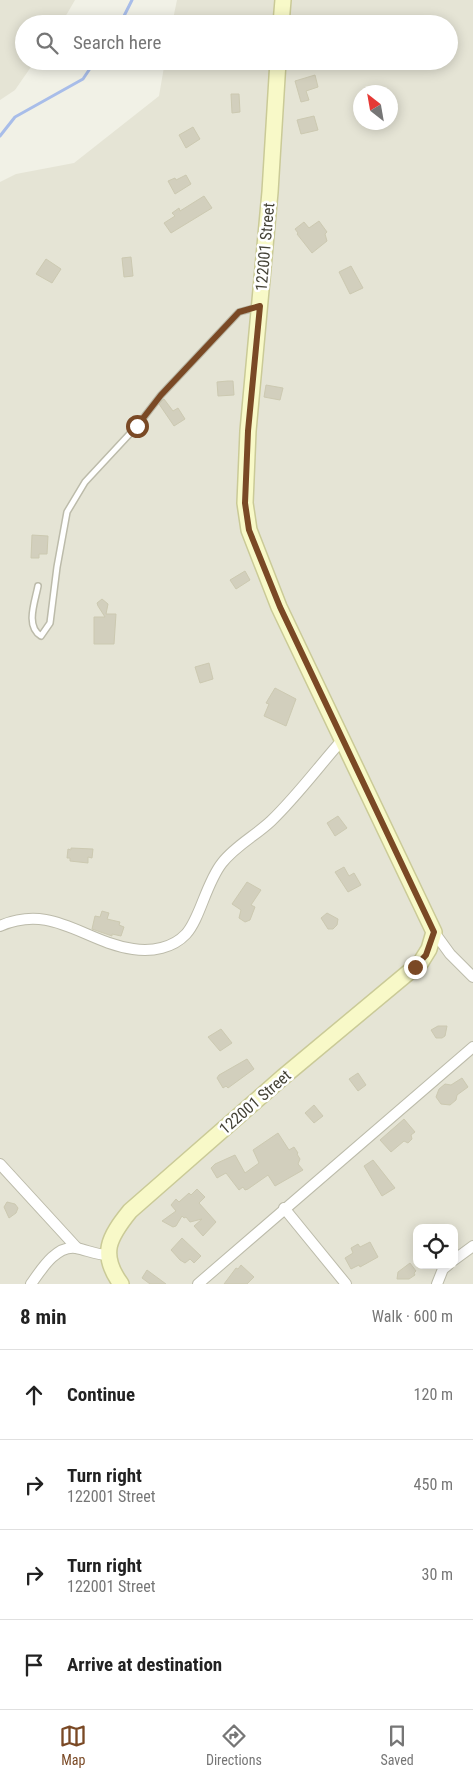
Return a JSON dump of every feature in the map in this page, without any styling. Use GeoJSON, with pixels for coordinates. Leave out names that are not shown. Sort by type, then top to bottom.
{"type":"FeatureCollection","features":[{"type":"Feature","properties":{"kind":"street"},"geometry":{"type":"LineString","coordinates":[[282,15],[283,0]]}},
{"type":"Feature","properties":{"kind":"street","name":"122001 Street"},"geometry":{"type":"LineString","coordinates":[[277,70],[260,306],[248,431],[246,516],[262,566],[276,598],[434,932],[450,954],[473,977]]}},
{"type":"Feature","properties":{"kind":"street"},"geometry":{"type":"LineString","coordinates":[[0,926],[22,919],[44,918],[62,923],[113,945],[134,949],[156,949],[178,941],[187,933],[210,882],[222,862],[270,822],[294,797],[343,739]]}},
{"type":"Feature","properties":{"kind":"street","name":"122001 Street"},"geometry":{"type":"LineString","coordinates":[[108,1255],[110,1240],[115,1229],[130,1211],[283,1077],[421,962],[429,949],[434,932]]}},
{"type":"Feature","properties":{"kind":"street"},"geometry":{"type":"LineString","coordinates":[[198,1284],[284,1208],[473,1048]]}},
{"type":"Feature","properties":{"kind":"street"},"geometry":{"type":"LineString","coordinates":[[0,1164],[77,1248]]}},
{"type":"Feature","properties":{"kind":"street"},"geometry":{"type":"LineString","coordinates":[[284,1208],[346,1284]]}},
{"type":"Feature","properties":{"kind":"street"},"geometry":{"type":"LineString","coordinates":[[458,1257],[473,1246]]}},
{"type":"Feature","properties":{"kind":"street"},"geometry":{"type":"LineString","coordinates":[[31,1284],[59,1251],[77,1248],[98,1255],[108,1255],[110,1268],[121,1284]]}},
{"type":"Feature","properties":{"kind":"street"},"geometry":{"type":"LineString","coordinates":[[437,1284],[443,1269]]}},
{"type":"Feature","properties":{"kind":"lane"},"geometry":{"type":"LineString","coordinates":[[38,586],[32,623],[35,632],[41,636],[50,623],[57,566],[68,512],[84,482],[137,426],[161,395],[239,312],[260,306]]}},
{"type":"Feature","properties":{"kind":"shaded area"},"geometry":{"type":"Polygon","coordinates":[[[0,0],[75,0],[66,15],[15,15],[15,70],[29,70],[15,90],[0,100],[0,0]]]}},
{"type":"Feature","properties":{"kind":"shaded area"},"geometry":{"type":"Polygon","coordinates":[[[177,0],[473,0],[473,1284],[0,1284],[0,182],[16,174],[74,163],[159,96],[163,70],[458,70],[458,15],[174,15],[177,0]]]}},
{"type":"Feature","properties":{"kind":"building"},"geometry":{"type":"Polygon","coordinates":[[[315,75],[318,87],[306,91],[309,100],[301,102],[295,81],[315,75]]]}},
{"type":"Feature","properties":{"kind":"building"},"geometry":{"type":"Polygon","coordinates":[[[231,94],[239,94],[240,112],[232,113],[231,94]]]}},
{"type":"Feature","properties":{"kind":"building"},"geometry":{"type":"Polygon","coordinates":[[[314,116],[318,130],[301,134],[297,120],[314,116]]]}},
{"type":"Feature","properties":{"kind":"building"},"geometry":{"type":"Polygon","coordinates":[[[193,127],[200,139],[186,148],[179,135],[193,127]]]}},
{"type":"Feature","properties":{"kind":"building"},"geometry":{"type":"Polygon","coordinates":[[[186,175],[191,184],[175,194],[168,181],[175,178],[176,180],[186,175]]]}},
{"type":"Feature","properties":{"kind":"building"},"geometry":{"type":"Polygon","coordinates":[[[204,196],[212,208],[171,233],[164,223],[175,216],[172,213],[179,208],[180,211],[204,196]]]}},
{"type":"Feature","properties":{"kind":"building"},"geometry":{"type":"Polygon","coordinates":[[[319,221],[327,232],[325,234],[327,241],[312,253],[295,229],[304,222],[309,228],[319,221]]]}},
{"type":"Feature","properties":{"kind":"building"},"geometry":{"type":"Polygon","coordinates":[[[131,257],[133,276],[124,277],[122,258],[131,257]]]}},
{"type":"Feature","properties":{"kind":"building"},"geometry":{"type":"Polygon","coordinates":[[[46,259],[61,269],[52,283],[36,274],[46,259]]]}},
{"type":"Feature","properties":{"kind":"building"},"geometry":{"type":"Polygon","coordinates":[[[351,266],[363,288],[350,294],[339,272],[351,266]]]}},
{"type":"Feature","properties":{"kind":"building"},"geometry":{"type":"Polygon","coordinates":[[[233,381],[234,395],[218,396],[217,382],[233,381]]]}},
{"type":"Feature","properties":{"kind":"building"},"geometry":{"type":"Polygon","coordinates":[[[266,385],[283,388],[280,400],[264,397],[266,385]]]}},
{"type":"Feature","properties":{"kind":"building"},"geometry":{"type":"Polygon","coordinates":[[[164,399],[173,411],[178,408],[185,419],[174,426],[159,404],[164,399]]]}},
{"type":"Feature","properties":{"kind":"building"},"geometry":{"type":"Polygon","coordinates":[[[32,535],[48,536],[47,554],[39,554],[39,558],[31,558],[32,535]]]}},
{"type":"Feature","properties":{"kind":"building"},"geometry":{"type":"Polygon","coordinates":[[[245,571],[250,580],[236,589],[230,580],[245,571]]]}},
{"type":"Feature","properties":{"kind":"building"},"geometry":{"type":"Polygon","coordinates":[[[102,599],[108,604],[106,614],[116,614],[114,644],[94,644],[94,617],[105,617],[97,603],[102,599]]]}},
{"type":"Feature","properties":{"kind":"building"},"geometry":{"type":"Polygon","coordinates":[[[209,663],[213,679],[200,683],[195,667],[209,663]]]}},
{"type":"Feature","properties":{"kind":"building"},"geometry":{"type":"Polygon","coordinates":[[[275,688],[296,699],[286,726],[264,716],[269,704],[266,703],[275,688]]]}},
{"type":"Feature","properties":{"kind":"building"},"geometry":{"type":"Polygon","coordinates":[[[338,816],[347,828],[335,836],[327,823],[338,816]]]}},
{"type":"Feature","properties":{"kind":"building"},"geometry":{"type":"Polygon","coordinates":[[[71,848],[93,849],[92,858],[88,857],[88,863],[70,861],[70,858],[67,858],[68,849],[71,850],[71,848]]]}},
{"type":"Feature","properties":{"kind":"building"},"geometry":{"type":"Polygon","coordinates":[[[344,867],[349,876],[354,873],[361,885],[348,892],[335,872],[344,867]]]}},
{"type":"Feature","properties":{"kind":"building"},"geometry":{"type":"Polygon","coordinates":[[[247,882],[261,890],[251,905],[255,907],[250,920],[245,922],[239,918],[241,910],[232,904],[247,882]]]}},
{"type":"Feature","properties":{"kind":"building"},"geometry":{"type":"Polygon","coordinates":[[[102,911],[109,913],[107,919],[120,922],[119,925],[124,927],[121,936],[112,934],[112,936],[92,929],[95,916],[100,917],[102,911]]]}},
{"type":"Feature","properties":{"kind":"building"},"geometry":{"type":"Polygon","coordinates":[[[327,913],[338,919],[337,925],[333,929],[328,929],[321,918],[327,913]]]}},
{"type":"Feature","properties":{"kind":"building"},"geometry":{"type":"Polygon","coordinates":[[[438,1026],[447,1026],[445,1036],[442,1038],[436,1038],[431,1030],[438,1026]]]}},
{"type":"Feature","properties":{"kind":"building"},"geometry":{"type":"Polygon","coordinates":[[[221,1029],[232,1043],[220,1051],[208,1037],[221,1029]]]}},
{"type":"Feature","properties":{"kind":"building"},"geometry":{"type":"Polygon","coordinates":[[[247,1059],[254,1069],[228,1088],[226,1086],[223,1088],[217,1078],[219,1075],[247,1059]]]}},
{"type":"Feature","properties":{"kind":"building"},"geometry":{"type":"Polygon","coordinates":[[[358,1073],[366,1085],[358,1091],[349,1079],[358,1073]]]}},
{"type":"Feature","properties":{"kind":"building"},"geometry":{"type":"Polygon","coordinates":[[[462,1078],[468,1087],[457,1095],[456,1100],[450,1105],[441,1104],[436,1097],[439,1089],[445,1084],[451,1085],[462,1078]]]}},
{"type":"Feature","properties":{"kind":"building"},"geometry":{"type":"Polygon","coordinates":[[[314,1105],[323,1116],[314,1123],[305,1113],[314,1105]]]}},
{"type":"Feature","properties":{"kind":"building"},"geometry":{"type":"Polygon","coordinates":[[[404,1119],[415,1132],[411,1135],[412,1139],[408,1143],[404,1141],[391,1152],[380,1140],[404,1119]]]}},
{"type":"Feature","properties":{"kind":"building"},"geometry":{"type":"Polygon","coordinates":[[[278,1133],[289,1150],[294,1147],[300,1159],[298,1164],[303,1170],[275,1186],[268,1175],[245,1190],[243,1187],[239,1190],[226,1173],[217,1178],[211,1168],[215,1164],[235,1155],[245,1173],[259,1163],[253,1150],[278,1133]]]}},
{"type":"Feature","properties":{"kind":"building"},"geometry":{"type":"Polygon","coordinates":[[[373,1160],[395,1188],[382,1196],[364,1166],[373,1160]]]}},
{"type":"Feature","properties":{"kind":"building"},"geometry":{"type":"Polygon","coordinates":[[[197,1189],[205,1197],[199,1203],[216,1222],[203,1236],[194,1226],[202,1219],[190,1222],[186,1217],[182,1216],[176,1226],[173,1227],[162,1221],[176,1211],[171,1205],[176,1199],[179,1202],[197,1189]]]}},
{"type":"Feature","properties":{"kind":"building"},"geometry":{"type":"Polygon","coordinates":[[[7,1202],[15,1204],[18,1208],[16,1213],[9,1218],[4,1207],[7,1202]]]}},
{"type":"Feature","properties":{"kind":"building"},"geometry":{"type":"Polygon","coordinates":[[[182,1238],[201,1256],[194,1263],[190,1259],[185,1263],[171,1250],[182,1238]]]}},
{"type":"Feature","properties":{"kind":"building"},"geometry":{"type":"Polygon","coordinates":[[[370,1242],[378,1257],[360,1267],[359,1265],[351,1269],[345,1258],[353,1253],[351,1248],[358,1244],[360,1247],[370,1242]]]}},
{"type":"Feature","properties":{"kind":"building"},"geometry":{"type":"Polygon","coordinates":[[[410,1263],[416,1271],[415,1275],[409,1279],[397,1279],[398,1272],[410,1263]]]}},
{"type":"Feature","properties":{"kind":"building"},"geometry":{"type":"Polygon","coordinates":[[[241,1265],[254,1277],[247,1284],[224,1284],[236,1268],[238,1269],[241,1265]]]}},
{"type":"Feature","properties":{"kind":"building"},"geometry":{"type":"Polygon","coordinates":[[[147,1270],[166,1284],[150,1284],[142,1278],[147,1270]]]}},
{"type":"Feature","properties":{"kind":"waterway"},"geometry":{"type":"LineString","coordinates":[[124,15],[132,0]]}},
{"type":"Feature","properties":{"kind":"waterway"},"geometry":{"type":"LineString","coordinates":[[0,136],[15,117],[83,79],[89,70]]}},
{"type":"Feature","properties":{"kind":"route"},"geometry":{"type":"LineString","coordinates":[[137,426],[161,395],[239,312],[260,306],[248,431],[245,503],[249,530],[280,607],[418,902],[434,932],[426,955],[415,967]]}}]}
